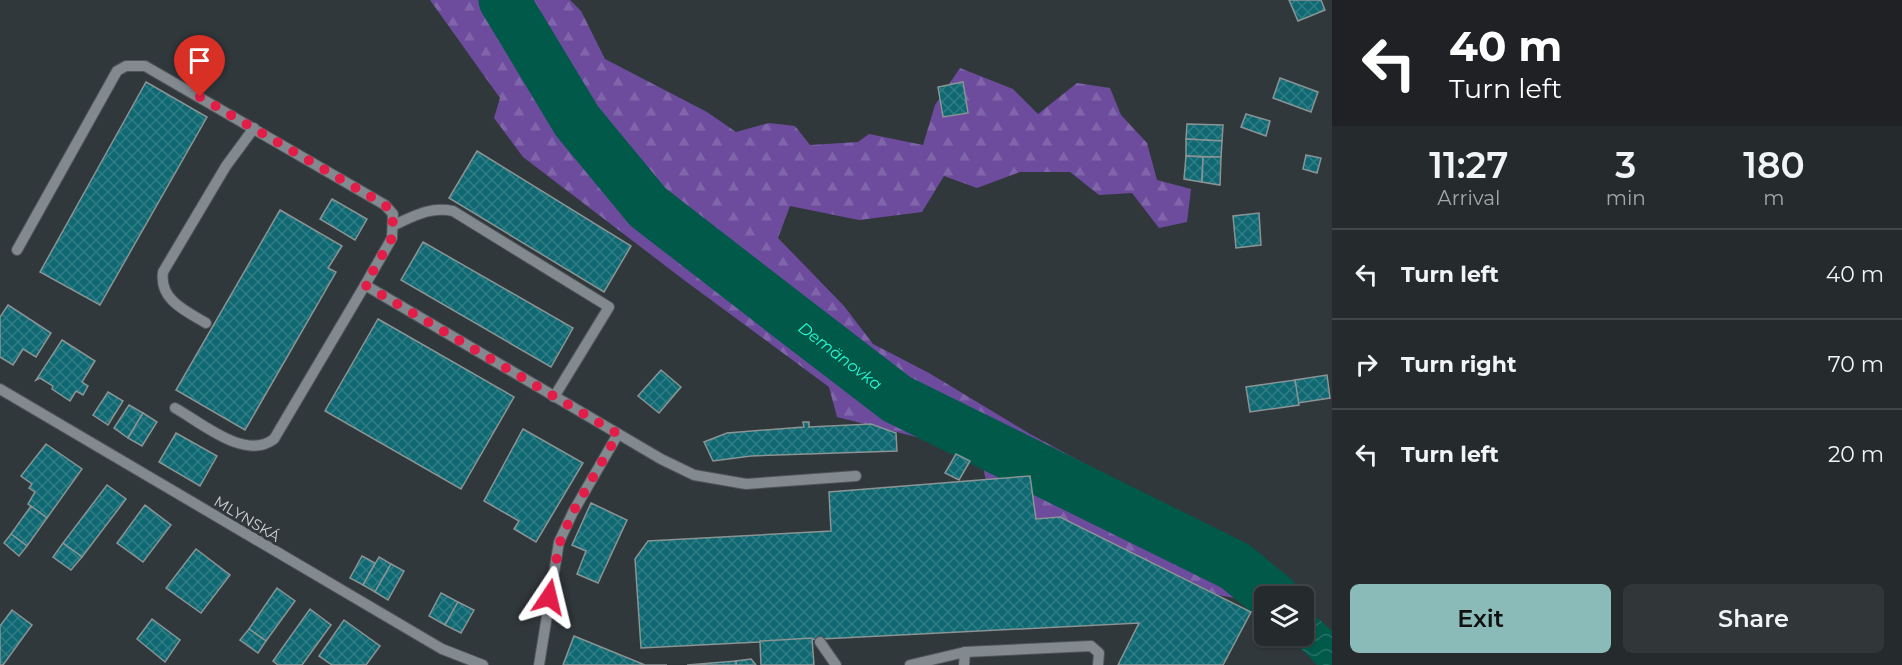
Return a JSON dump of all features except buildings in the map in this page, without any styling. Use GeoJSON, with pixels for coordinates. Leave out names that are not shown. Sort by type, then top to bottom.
{"type":"FeatureCollection","features":[{"type":"Feature","properties":{"kind":"street"},"geometry":{"type":"LineString","coordinates":[[17,250],[117,71],[126,66],[146,66],[385,205],[393,214],[392,238],[274,439],[265,446],[243,447],[175,408]]}},
{"type":"Feature","properties":{"kind":"street"},"geometry":{"type":"LineString","coordinates":[[206,323],[170,299],[162,281],[163,272],[226,166],[254,128]]}},
{"type":"Feature","properties":{"kind":"street"},"geometry":{"type":"LineString","coordinates":[[394,225],[422,212],[440,208],[453,211],[609,307],[554,397]]}},
{"type":"Feature","properties":{"kind":"street"},"geometry":{"type":"LineString","coordinates":[[365,285],[618,434],[694,475],[746,484],[856,476]]}},
{"type":"Feature","properties":{"kind":"street","name":"MLYNSKÁ"},"geometry":{"type":"LineString","coordinates":[[0,389],[442,649],[483,665]]}},
{"type":"Feature","properties":{"kind":"street"},"geometry":{"type":"LineString","coordinates":[[539,665],[560,542],[573,512],[618,434]]}},
{"type":"Feature","properties":{"kind":"street"},"geometry":{"type":"LineString","coordinates":[[820,642],[836,665]]}},
{"type":"Feature","properties":{"kind":"street"},"geometry":{"type":"LineString","coordinates":[[910,665],[965,652],[1091,646],[1099,653],[1098,665]]}},
{"type":"Feature","properties":{"kind":"street"},"geometry":{"type":"LineString","coordinates":[[964,665],[965,652]]}},
{"type":"Feature","properties":{"kind":"green space"},"geometry":{"type":"Polygon","coordinates":[[[430,0],[570,0],[581,11],[605,59],[707,112],[736,132],[769,123],[795,126],[810,145],[858,142],[869,134],[923,145],[935,105],[960,68],[1013,89],[1038,114],[1077,83],[1110,88],[1121,115],[1147,143],[1157,180],[1191,189],[1187,222],[1159,228],[1132,193],[1099,195],[1070,172],[1020,172],[977,188],[944,176],[922,212],[859,220],[790,206],[778,238],[844,306],[873,344],[929,373],[1030,434],[1223,539],[1279,585],[1254,586],[1254,602],[1218,595],[1060,517],[1036,519],[1030,476],[986,480],[980,453],[837,417],[829,387],[523,157],[494,118],[500,98],[430,0]]]}},
{"type":"Feature","properties":{"kind":"water"},"geometry":{"type":"Polygon","coordinates":[[[1314,615],[1332,631],[1332,665],[1317,665],[1299,646],[1314,646],[1314,615]]]}},
{"type":"Feature","properties":{"kind":"waterway","name":"Demänovka"},"geometry":{"type":"LineString","coordinates":[[504,0],[577,121],[648,207],[897,399],[1235,566],[1260,586]]}},
{"type":"Feature","properties":{"kind":"route"},"geometry":{"type":"LineString","coordinates":[[200,97],[385,205],[393,214],[392,238],[365,285],[618,434],[598,465],[560,542],[549,597]]}}]}
